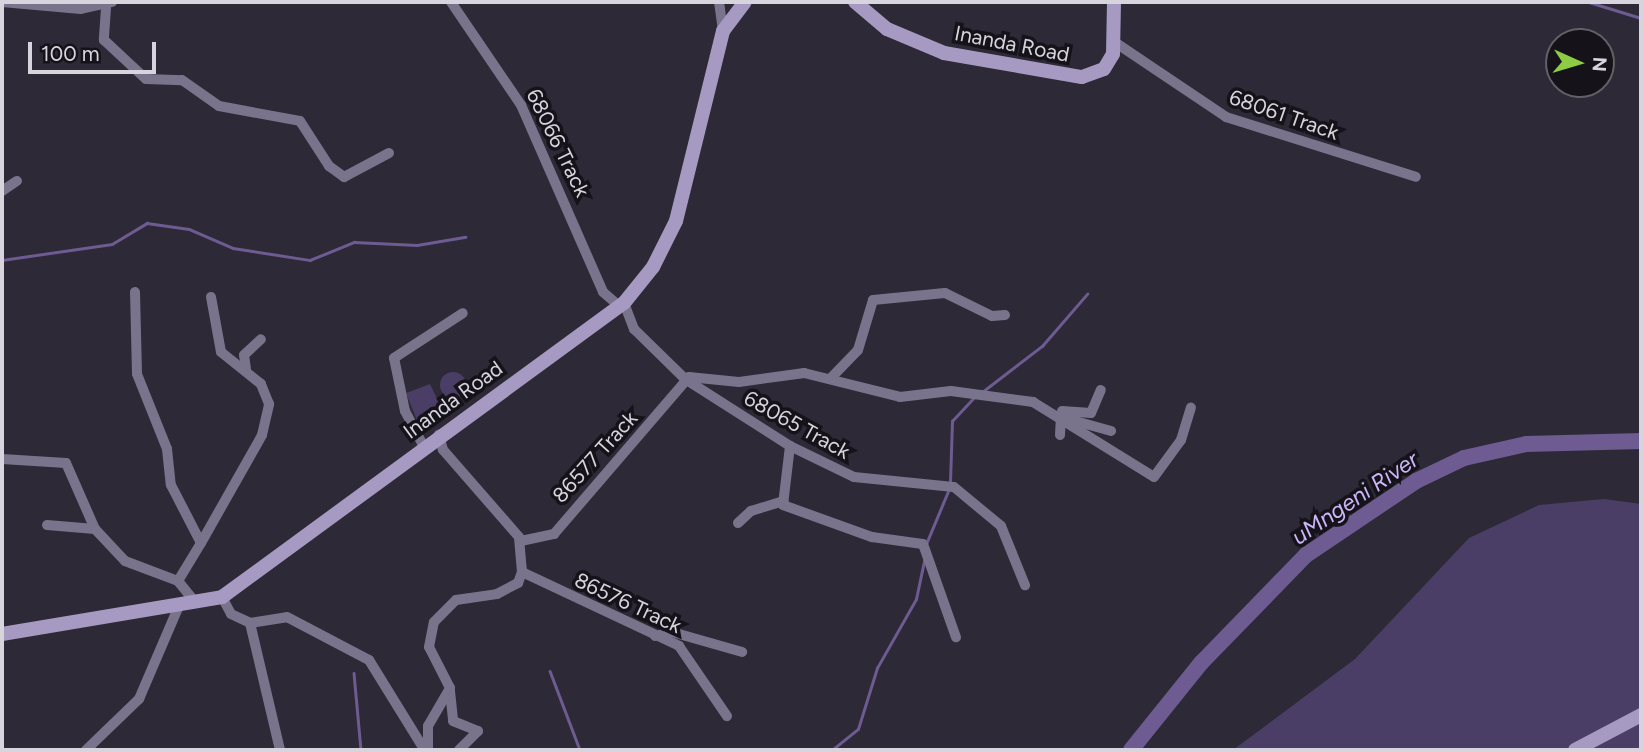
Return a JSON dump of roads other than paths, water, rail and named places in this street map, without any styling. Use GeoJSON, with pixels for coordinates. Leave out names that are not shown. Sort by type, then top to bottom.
{"type":"FeatureCollection","features":[{"type":"Feature","properties":{"kind":"street"},"geometry":{"type":"LineString","coordinates":[[2,2],[109,5],[104,40],[137,74],[158,83],[186,82],[221,106],[294,118],[310,131],[318,150],[344,177],[390,153]]}},
{"type":"Feature","properties":{"kind":"street","name":"68066 Track"},"geometry":{"type":"LineString","coordinates":[[451,2],[517,97],[603,292],[621,305]]}},
{"type":"Feature","properties":{"kind":"street"},"geometry":{"type":"LineString","coordinates":[[719,2],[723,32]]}},
{"type":"Feature","properties":{"kind":"street","name":"Inanda Road"},"geometry":{"type":"LineString","coordinates":[[2,634],[178,608],[222,597],[439,435],[621,305],[660,254],[685,198],[723,32],[745,2]]}},
{"type":"Feature","properties":{"kind":"street","name":"Inanda Road"},"geometry":{"type":"LineString","coordinates":[[855,2],[904,38],[1045,75],[1090,76],[1104,69],[1116,43]]}},
{"type":"Feature","properties":{"kind":"street"},"geometry":{"type":"LineString","coordinates":[[1114,2],[1116,43]]}},
{"type":"Feature","properties":{"kind":"street","name":"68061 Track"},"geometry":{"type":"LineString","coordinates":[[1116,43],[1226,117],[1416,177]]}},
{"type":"Feature","properties":{"kind":"street"},"geometry":{"type":"LineString","coordinates":[[2,191],[17,181]]}},
{"type":"Feature","properties":{"kind":"street"},"geometry":{"type":"LineString","coordinates":[[135,292],[135,365],[167,449],[171,485],[201,542]]}},
{"type":"Feature","properties":{"kind":"street"},"geometry":{"type":"LineString","coordinates":[[830,379],[858,350],[873,300],[944,293],[992,316],[1005,315]]}},
{"type":"Feature","properties":{"kind":"street"},"geometry":{"type":"LineString","coordinates":[[178,581],[262,435],[268,400],[246,369],[220,352],[211,297]]}},
{"type":"Feature","properties":{"kind":"street","name":"68065 Track"},"geometry":{"type":"LineString","coordinates":[[621,305],[634,329],[685,379],[790,446],[853,477],[954,487],[1001,526],[1024,585]]}},
{"type":"Feature","properties":{"kind":"street"},"geometry":{"type":"LineString","coordinates":[[424,447],[398,389],[398,352],[463,313]]}},
{"type":"Feature","properties":{"kind":"street"},"geometry":{"type":"LineString","coordinates":[[246,369],[244,355],[261,339]]}},
{"type":"Feature","properties":{"kind":"street"},"geometry":{"type":"LineString","coordinates":[[685,379],[739,382],[804,373],[900,397],[962,392],[1091,413],[1101,390]]}},
{"type":"Feature","properties":{"kind":"street","name":"86577 Track"},"geometry":{"type":"LineString","coordinates":[[521,541],[554,534],[685,379]]}},
{"type":"Feature","properties":{"kind":"street"},"geometry":{"type":"LineString","coordinates":[[1048,408],[1144,475],[1160,474],[1191,407]]}},
{"type":"Feature","properties":{"kind":"street"},"geometry":{"type":"LineString","coordinates":[[1061,417],[1111,431]]}},
{"type":"Feature","properties":{"kind":"street"},"geometry":{"type":"LineString","coordinates":[[1060,435],[1061,417]]}},
{"type":"Feature","properties":{"kind":"street"},"geometry":{"type":"LineString","coordinates":[[439,435],[443,450],[521,541],[522,572],[518,583],[497,594],[456,600],[434,622],[429,647],[450,691],[453,721],[478,731],[459,750]]}},
{"type":"Feature","properties":{"kind":"street"},"geometry":{"type":"LineString","coordinates":[[790,446],[783,465],[784,501],[788,510],[812,520],[923,544],[956,637]]}},
{"type":"Feature","properties":{"kind":"street"},"geometry":{"type":"LineString","coordinates":[[2,458],[66,463],[95,529],[125,561],[178,581],[196,603]]}},
{"type":"Feature","properties":{"kind":"street"},"geometry":{"type":"LineString","coordinates":[[738,523],[751,511],[784,501]]}},
{"type":"Feature","properties":{"kind":"street"},"geometry":{"type":"LineString","coordinates":[[47,525],[95,529]]}},
{"type":"Feature","properties":{"kind":"street","name":"86576 Track"},"geometry":{"type":"LineString","coordinates":[[522,572],[679,646],[727,716]]}},
{"type":"Feature","properties":{"kind":"street"},"geometry":{"type":"LineString","coordinates":[[222,597],[230,614],[250,623],[287,617],[369,660],[426,750]]}},
{"type":"Feature","properties":{"kind":"street"},"geometry":{"type":"LineString","coordinates":[[86,750],[139,699],[178,608]]}},
{"type":"Feature","properties":{"kind":"street"},"geometry":{"type":"LineString","coordinates":[[250,623],[280,750]]}},
{"type":"Feature","properties":{"kind":"street"},"geometry":{"type":"LineString","coordinates":[[655,636],[672,632],[742,652]]}},
{"type":"Feature","properties":{"kind":"street"},"geometry":{"type":"LineString","coordinates":[[426,750],[428,726],[450,691]]}},
{"type":"Feature","properties":{"kind":"street"},"geometry":{"type":"LineString","coordinates":[[1575,750],[1641,715]]}},
{"type":"Feature","properties":{"kind":"waterway"},"geometry":{"type":"LineString","coordinates":[[1589,2],[1641,18]]}},
{"type":"Feature","properties":{"kind":"waterway"},"geometry":{"type":"LineString","coordinates":[[2,260],[112,244],[147,223],[189,229],[233,248],[310,260],[354,242],[417,245],[465,237]]}},
{"type":"Feature","properties":{"kind":"waterway"},"geometry":{"type":"LineString","coordinates":[[982,392],[1042,346],[1087,294]]}},
{"type":"Feature","properties":{"kind":"waterway"},"geometry":{"type":"LineString","coordinates":[[950,482],[952,421],[974,397]]}},
{"type":"Feature","properties":{"kind":"waterway","name":"uMngeni River"},"geometry":{"type":"LineString","coordinates":[[1131,750],[1201,663],[1306,555],[1416,481],[1464,458],[1526,444],[1641,441]]}},
{"type":"Feature","properties":{"kind":"waterway"},"geometry":{"type":"LineString","coordinates":[[926,544],[949,489]]}},
{"type":"Feature","properties":{"kind":"waterway"},"geometry":{"type":"LineString","coordinates":[[832,750],[858,729],[877,668],[916,599],[924,561]]}},
{"type":"Feature","properties":{"kind":"waterway"},"geometry":{"type":"LineString","coordinates":[[550,671],[580,750]]}},
{"type":"Feature","properties":{"kind":"waterway"},"geometry":{"type":"LineString","coordinates":[[354,673],[361,750]]}},
{"type":"Feature","properties":{"kind":"waterway"},"geometry":{"type":"LineString","coordinates":[[780,750],[823,750]]}}]}
